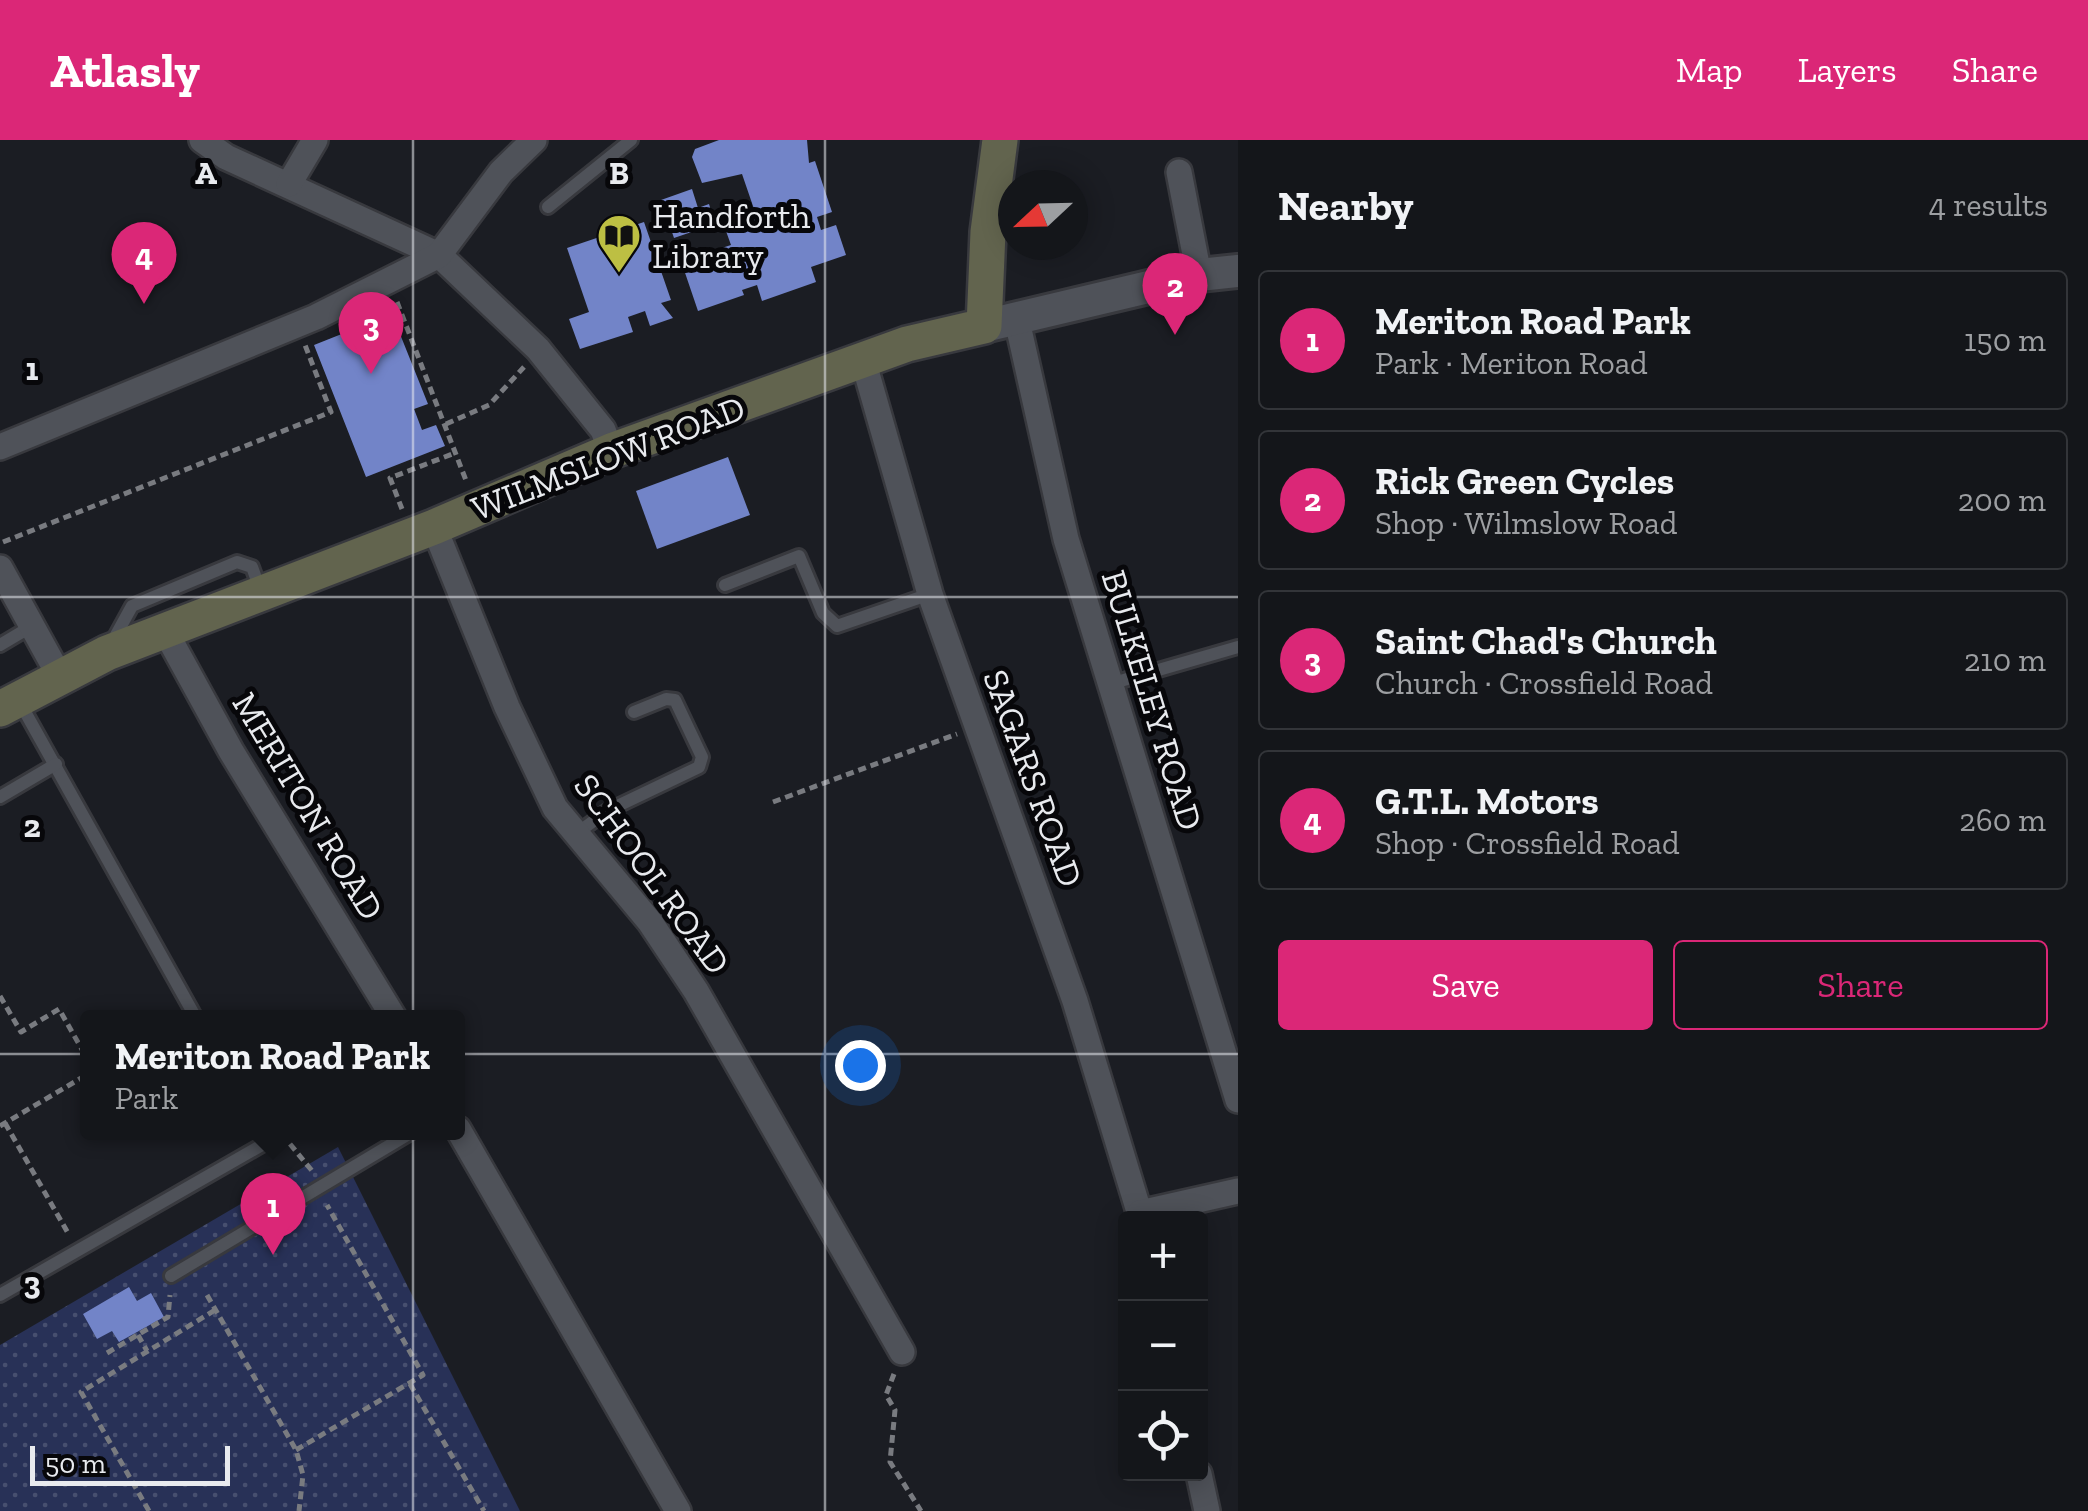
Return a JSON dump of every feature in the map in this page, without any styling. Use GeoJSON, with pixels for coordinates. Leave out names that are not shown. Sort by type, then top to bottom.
{"type":"FeatureCollection","features":[{"type":"Feature","properties":{"kind":"main road"},"geometry":{"type":"LineString","coordinates":[[1000,140],[988,232],[1000,321]]}},
{"type":"Feature","properties":{"kind":"main road","name":"WILMSLOW ROAD"},"geometry":{"type":"LineString","coordinates":[[9,704],[107,653],[164,629],[424,531],[611,451],[862,360],[1000,321]]}},
{"type":"Feature","properties":{"kind":"street"},"geometry":{"type":"LineString","coordinates":[[202,140],[226,157],[439,254],[538,349],[603,430],[611,451]]}},
{"type":"Feature","properties":{"kind":"street"},"geometry":{"type":"LineString","coordinates":[[288,184],[316,140]]}},
{"type":"Feature","properties":{"kind":"street"},"geometry":{"type":"LineString","coordinates":[[0,447],[297,324],[439,254],[501,172],[534,140]]}},
{"type":"Feature","properties":{"kind":"street"},"geometry":{"type":"LineString","coordinates":[[1178,172],[1199,276]]}},
{"type":"Feature","properties":{"kind":"street","name":"WILMSLOW ROAD"},"geometry":{"type":"LineString","coordinates":[[1000,321],[1199,276],[1238,271]]}},
{"type":"Feature","properties":{"kind":"street","name":"BULKELEY ROAD"},"geometry":{"type":"LineString","coordinates":[[1000,321],[1238,1100]]}},
{"type":"Feature","properties":{"kind":"street","name":"SAGARS ROAD"},"geometry":{"type":"LineString","coordinates":[[862,360],[930,594],[1075,1001],[1138,1211]]}},
{"type":"Feature","properties":{"kind":"street","name":"SCHOOL ROAD"},"geometry":{"type":"LineString","coordinates":[[424,531],[536,774],[574,835],[650,922],[696,991],[902,1352]]}},
{"type":"Feature","properties":{"kind":"street"},"geometry":{"type":"LineString","coordinates":[[0,568],[60,677]]}},
{"type":"Feature","properties":{"kind":"street","name":"MERITON ROAD"},"geometry":{"type":"LineString","coordinates":[[164,629],[231,751],[389,1010]]}},
{"type":"Feature","properties":{"kind":"street"},"geometry":{"type":"LineString","coordinates":[[464,1140],[678,1511]]}},
{"type":"Feature","properties":{"kind":"street"},"geometry":{"type":"LineString","coordinates":[[1159,1211],[1238,1190]]}},
{"type":"Feature","properties":{"kind":"street"},"geometry":{"type":"LineString","coordinates":[[1201,1481],[1207,1511]]}},
{"type":"Feature","properties":{"kind":"lane"},"geometry":{"type":"LineString","coordinates":[[548,207],[631,140]]}},
{"type":"Feature","properties":{"kind":"lane"},"geometry":{"type":"LineString","coordinates":[[725,584],[800,556],[823,613],[837,626],[930,594]]}},
{"type":"Feature","properties":{"kind":"lane"},"geometry":{"type":"LineString","coordinates":[[107,653],[132,606],[237,562],[252,567],[262,593]]}},
{"type":"Feature","properties":{"kind":"lane"},"geometry":{"type":"LineString","coordinates":[[0,645],[32,626]]}},
{"type":"Feature","properties":{"kind":"lane"},"geometry":{"type":"LineString","coordinates":[[1110,684],[1238,646]]}},
{"type":"Feature","properties":{"kind":"lane"},"geometry":{"type":"LineString","coordinates":[[574,835],[607,811],[698,767],[702,758],[675,700],[666,698],[634,712]]}},
{"type":"Feature","properties":{"kind":"lane"},"geometry":{"type":"LineString","coordinates":[[9,704],[56,764],[192,1010]]}},
{"type":"Feature","properties":{"kind":"lane"},"geometry":{"type":"LineString","coordinates":[[0,798],[56,764]]}},
{"type":"Feature","properties":{"kind":"lane"},"geometry":{"type":"LineString","coordinates":[[0,1295],[258,1140]]}},
{"type":"Feature","properties":{"kind":"lane"},"geometry":{"type":"LineString","coordinates":[[171,1276],[399,1140]]}},
{"type":"Feature","properties":{"kind":"path"},"geometry":{"type":"LineString","coordinates":[[389,280],[477,509]]}},
{"type":"Feature","properties":{"kind":"path"},"geometry":{"type":"LineString","coordinates":[[0,543],[331,412],[297,324]]}},
{"type":"Feature","properties":{"kind":"path"},"geometry":{"type":"LineString","coordinates":[[445,424],[489,405],[538,349]]}},
{"type":"Feature","properties":{"kind":"path"},"geometry":{"type":"LineString","coordinates":[[424,531],[390,478],[456,452]]}},
{"type":"Feature","properties":{"kind":"path"},"geometry":{"type":"LineString","coordinates":[[773,802],[978,726]]}},
{"type":"Feature","properties":{"kind":"path"},"geometry":{"type":"LineString","coordinates":[[0,996],[21,1032],[59,1009],[80,1046]]}},
{"type":"Feature","properties":{"kind":"path"},"geometry":{"type":"LineString","coordinates":[[0,1022],[11,1015]]}},
{"type":"Feature","properties":{"kind":"path"},"geometry":{"type":"LineString","coordinates":[[78,1250],[2,1124],[80,1079]]}},
{"type":"Feature","properties":{"kind":"path"},"geometry":{"type":"LineString","coordinates":[[266,1140],[290,1144],[308,1165],[422,1375],[296,1450]]}},
{"type":"Feature","properties":{"kind":"path"},"geometry":{"type":"LineString","coordinates":[[108,1353],[168,1318],[171,1276]]}},
{"type":"Feature","properties":{"kind":"path"},"geometry":{"type":"LineString","coordinates":[[207,1295],[296,1450],[304,1475],[299,1511]]}},
{"type":"Feature","properties":{"kind":"path"},"geometry":{"type":"LineString","coordinates":[[150,1511],[81,1392],[215,1310]]}},
{"type":"Feature","properties":{"kind":"path"},"geometry":{"type":"LineString","coordinates":[[138,1334],[148,1351]]}},
{"type":"Feature","properties":{"kind":"path"},"geometry":{"type":"LineString","coordinates":[[902,1352],[886,1395],[895,1410],[888,1451],[890,1462],[921,1511]]}},
{"type":"Feature","properties":{"kind":"path"},"geometry":{"type":"LineString","coordinates":[[409,1383],[484,1511]]}},
{"type":"Feature","properties":{"kind":"shaded area"},"geometry":{"type":"Polygon","coordinates":[[[338,1147],[520,1511],[0,1511],[0,1345],[338,1147]]]}},
{"type":"Feature","properties":{"kind":"building"},"geometry":{"type":"Polygon","coordinates":[[[719,140],[807,140],[809,163],[815,161],[832,212],[817,217],[821,230],[836,225],[846,255],[811,267],[816,282],[762,301],[757,285],[742,290],[744,295],[698,311],[681,261],[731,245],[722,220],[754,209],[742,174],[702,183],[692,157],[695,149],[719,140]]]}},
{"type":"Feature","properties":{"kind":"building"},"geometry":{"type":"Polygon","coordinates":[[[692,189],[698,208],[709,204],[715,224],[674,238],[661,200],[692,189]]]}},
{"type":"Feature","properties":{"kind":"building","name":"Handforth Library"},"geometry":{"type":"Polygon","coordinates":[[[644,222],[671,300],[661,303],[673,318],[650,326],[645,311],[628,317],[633,332],[580,349],[569,319],[589,312],[567,248],[644,222]]]}},
{"type":"Feature","properties":{"kind":"building"},"geometry":{"type":"Polygon","coordinates":[[[392,314],[428,404],[414,409],[422,430],[436,425],[445,446],[366,477],[314,345],[392,314]]]}},
{"type":"Feature","properties":{"kind":"building"},"geometry":{"type":"Polygon","coordinates":[[[728,457],[750,515],[657,549],[636,491],[728,457]]]}},
{"type":"Feature","properties":{"kind":"building"},"geometry":{"type":"Polygon","coordinates":[[[129,1287],[137,1301],[151,1293],[164,1317],[119,1342],[112,1331],[97,1339],[83,1314],[129,1287]]]}},
{"type":"Feature","properties":{"kind":"place","name":"Handforth Library"},"geometry":{"type":"Point","coordinates":[619,274]}},
{"type":"Feature","properties":{"kind":"place","name":"G.T.L. Motors"},"geometry":{"type":"Point","coordinates":[144,304]}},
{"type":"Feature","properties":{"kind":"place","name":"Rick Green Cycles"},"geometry":{"type":"Point","coordinates":[1175,335]}},
{"type":"Feature","properties":{"kind":"place","name":"Saint Chad's Church"},"geometry":{"type":"Point","coordinates":[371,374]}},
{"type":"Feature","properties":{"kind":"place","name":"Meriton Road Park"},"geometry":{"type":"Point","coordinates":[273,1255]}}]}
